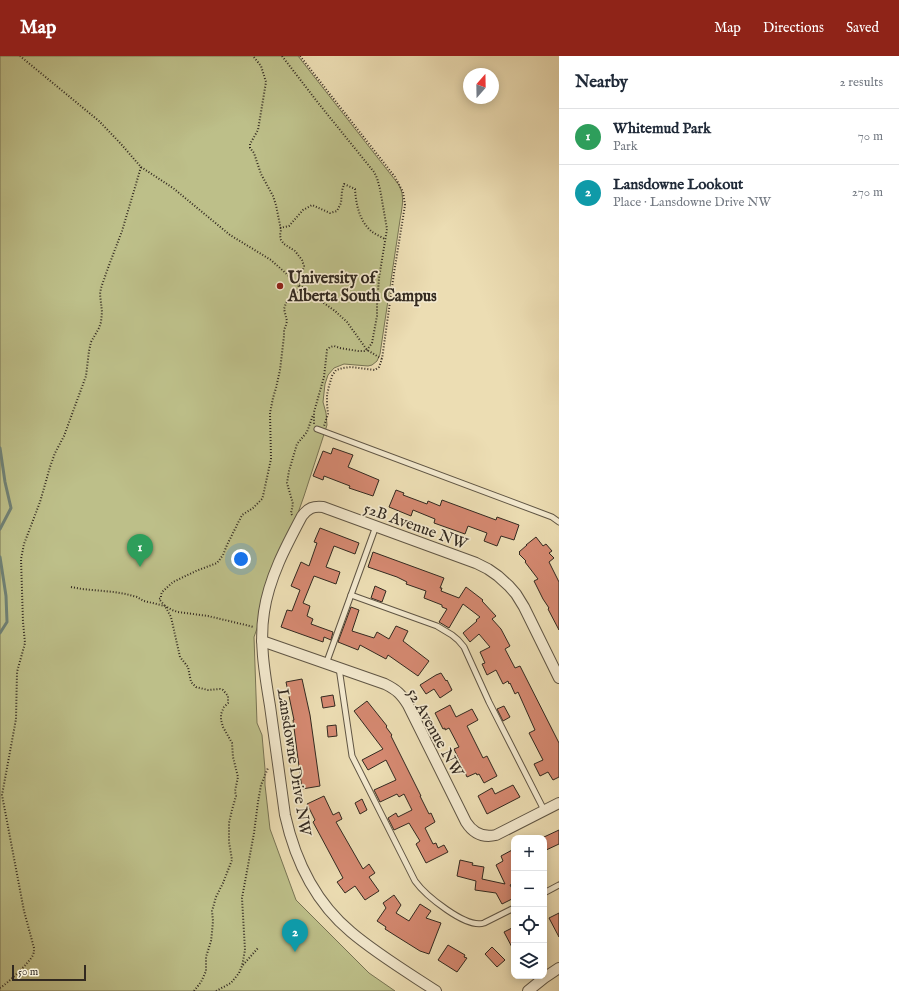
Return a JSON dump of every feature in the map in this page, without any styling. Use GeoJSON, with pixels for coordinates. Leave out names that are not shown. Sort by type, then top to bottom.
{"type":"FeatureCollection","features":[{"type":"Feature","properties":{"kind":"street","name":"52B Avenue NW"},"geometry":{"type":"LineString","coordinates":[[308,509],[317,506],[323,507],[476,563],[488,569],[498,576],[516,594],[559,678]]}},
{"type":"Feature","properties":{"kind":"street","name":"Lansdowne Drive NW"},"geometry":{"type":"LineString","coordinates":[[308,509],[297,525],[278,565],[271,584],[264,612],[262,629],[264,667],[285,815],[291,838],[302,870],[315,892],[331,912],[350,932],[436,991]]}},
{"type":"Feature","properties":{"kind":"street","name":"52 Avenue NW"},"geometry":{"type":"LineString","coordinates":[[262,641],[385,684],[396,690],[408,705],[466,822],[476,833],[485,836],[496,835],[559,803]]}},
{"type":"Feature","properties":{"kind":"street"},"geometry":{"type":"LineString","coordinates":[[528,991],[559,968]]}},
{"type":"Feature","properties":{"kind":"lane"},"geometry":{"type":"LineString","coordinates":[[317,428],[552,517],[559,522]]}},
{"type":"Feature","properties":{"kind":"lane"},"geometry":{"type":"LineString","coordinates":[[326,664],[376,526]]}},
{"type":"Feature","properties":{"kind":"lane"},"geometry":{"type":"LineString","coordinates":[[351,595],[437,626],[458,640],[464,647],[489,702],[544,810]]}},
{"type":"Feature","properties":{"kind":"lane"},"geometry":{"type":"LineString","coordinates":[[339,668],[352,756],[415,881],[422,890],[446,909],[471,923],[484,923],[511,910]]}},
{"type":"Feature","properties":{"kind":"lane"},"geometry":{"type":"LineString","coordinates":[[547,891],[559,885]]}},
{"type":"Feature","properties":{"kind":"path"},"geometry":{"type":"LineString","coordinates":[[20,56],[99,121],[141,167],[173,188],[230,235],[271,260],[299,285],[335,311],[347,322],[367,350],[382,358]]}},
{"type":"Feature","properties":{"kind":"path"},"geometry":{"type":"LineString","coordinates":[[194,991],[201,982],[206,971],[206,956],[212,932],[212,911],[216,897],[232,860],[229,842],[229,823],[236,796],[238,777],[233,757],[232,743],[223,727],[221,720],[221,714],[224,707],[228,703],[228,696],[223,690],[208,690],[196,687],[191,682],[188,667],[180,657],[171,617],[159,599],[161,598],[162,592],[173,582],[186,575],[217,563],[224,555],[242,515],[253,508],[262,499],[271,459],[270,413],[280,370],[284,330],[287,321],[284,309],[286,303],[295,295],[304,266],[302,260],[295,251],[284,244],[281,240],[281,230],[273,196],[261,174],[254,153],[250,148],[250,144],[258,130],[266,82],[261,66],[253,56]]}},
{"type":"Feature","properties":{"kind":"path"},"geometry":{"type":"LineString","coordinates":[[282,56],[374,172],[383,201],[387,228],[379,278],[377,316],[372,343],[367,350],[364,351],[334,346],[327,350],[324,377],[314,412],[307,432],[297,444],[287,483],[293,504],[291,513],[297,525]]}},
{"type":"Feature","properties":{"kind":"path"},"geometry":{"type":"LineString","coordinates":[[300,56],[395,177],[404,192],[405,205],[382,358],[379,367],[376,370],[351,367],[336,370],[332,376],[329,386],[327,395],[328,414],[322,431]]}},
{"type":"Feature","properties":{"kind":"path"},"geometry":{"type":"LineString","coordinates":[[0,988],[27,963],[34,954],[34,948],[24,911],[2,795],[16,719],[17,672],[25,643],[21,559],[24,544],[36,513],[50,467],[55,453],[64,436],[86,376],[91,342],[101,322],[101,288],[122,231],[141,167]]}},
{"type":"Feature","properties":{"kind":"path"},"geometry":{"type":"LineString","coordinates":[[280,228],[289,226],[304,210],[312,205],[330,212],[337,212],[341,203],[344,184],[355,189],[356,204],[362,219],[371,230],[385,240]]}},
{"type":"Feature","properties":{"kind":"path"},"geometry":{"type":"LineString","coordinates":[[314,412],[315,425],[317,428]]}},
{"type":"Feature","properties":{"kind":"path"},"geometry":{"type":"LineString","coordinates":[[71,587],[94,591],[114,592],[137,597],[144,601],[165,606],[178,612],[208,616],[262,629]]}},
{"type":"Feature","properties":{"kind":"path"},"geometry":{"type":"LineString","coordinates":[[216,991],[231,983],[239,973],[242,966],[245,950],[242,898],[254,834],[261,785],[265,773],[277,753]]}},
{"type":"Feature","properties":{"kind":"path"},"geometry":{"type":"LineString","coordinates":[[242,966],[258,948]]}},
{"type":"Feature","properties":{"kind":"green space"},"geometry":{"type":"Polygon","coordinates":[[[0,56],[298,56],[401,189],[402,207],[380,354],[377,361],[372,365],[344,364],[334,368],[328,375],[325,384],[323,402],[327,425],[304,496],[254,637],[257,723],[262,735],[265,785],[270,829],[296,900],[369,973],[395,991],[0,991],[0,56]]]}},
{"type":"Feature","properties":{"kind":"building"},"geometry":{"type":"Polygon","coordinates":[[[333,448],[353,455],[348,467],[379,480],[373,496],[349,488],[350,486],[324,476],[323,480],[313,476],[323,451],[331,454],[333,448]]]}},
{"type":"Feature","properties":{"kind":"building"},"geometry":{"type":"Polygon","coordinates":[[[396,490],[404,493],[403,495],[427,504],[428,501],[440,506],[442,500],[496,520],[497,517],[519,525],[514,540],[501,536],[497,546],[484,541],[487,533],[468,526],[465,534],[434,523],[435,519],[413,510],[411,516],[389,507],[396,490]]]}},
{"type":"Feature","properties":{"kind":"building"},"geometry":{"type":"Polygon","coordinates":[[[320,528],[359,543],[355,554],[334,546],[326,567],[340,572],[336,584],[314,576],[303,603],[310,606],[307,616],[313,619],[311,624],[333,632],[331,640],[324,637],[323,642],[281,627],[287,610],[292,611],[300,590],[291,586],[301,562],[309,566],[317,543],[314,542],[320,528]]]}},
{"type":"Feature","properties":{"kind":"building"},"geometry":{"type":"Polygon","coordinates":[[[536,537],[543,546],[546,544],[552,551],[549,553],[554,558],[549,562],[559,582],[559,630],[534,581],[538,579],[525,562],[526,561],[519,554],[519,552],[526,545],[536,537]]]}},
{"type":"Feature","properties":{"kind":"building"},"geometry":{"type":"Polygon","coordinates":[[[373,552],[444,578],[440,588],[442,588],[441,591],[459,598],[466,587],[483,600],[482,601],[496,616],[492,619],[501,629],[510,646],[505,649],[515,668],[520,666],[559,743],[559,777],[553,780],[548,772],[540,776],[534,764],[543,760],[529,733],[535,730],[518,692],[515,694],[508,681],[503,684],[496,670],[487,675],[482,664],[485,663],[480,652],[490,647],[479,634],[470,642],[463,633],[480,617],[463,604],[449,628],[439,622],[447,609],[442,607],[442,605],[424,598],[426,591],[406,584],[407,582],[397,577],[368,567],[373,552]]]}},
{"type":"Feature","properties":{"kind":"building"},"geometry":{"type":"Polygon","coordinates":[[[375,586],[386,591],[382,602],[371,598],[375,586]]]}},
{"type":"Feature","properties":{"kind":"building"},"geometry":{"type":"Polygon","coordinates":[[[351,607],[359,610],[352,631],[374,638],[377,632],[389,639],[396,626],[408,631],[403,641],[429,661],[418,676],[388,655],[386,659],[360,645],[358,650],[338,642],[351,607]]]}},
{"type":"Feature","properties":{"kind":"building"},"geometry":{"type":"Polygon","coordinates":[[[441,673],[446,681],[447,680],[452,690],[440,698],[434,689],[426,694],[420,685],[441,673]]]}},
{"type":"Feature","properties":{"kind":"building"},"geometry":{"type":"Polygon","coordinates":[[[302,679],[310,715],[320,786],[302,789],[294,720],[286,682],[302,679]]]}},
{"type":"Feature","properties":{"kind":"building"},"geometry":{"type":"Polygon","coordinates":[[[333,695],[335,706],[323,708],[321,697],[333,695]]]}},
{"type":"Feature","properties":{"kind":"building"},"geometry":{"type":"Polygon","coordinates":[[[367,701],[387,726],[386,727],[392,735],[391,736],[429,814],[431,813],[435,822],[425,828],[433,844],[436,843],[438,848],[444,845],[448,852],[426,863],[416,844],[420,841],[409,823],[394,830],[388,818],[396,813],[398,817],[412,810],[404,794],[399,797],[397,794],[380,802],[374,790],[396,780],[386,760],[368,770],[362,760],[383,749],[354,711],[367,701]]]}},
{"type":"Feature","properties":{"kind":"building"},"geometry":{"type":"Polygon","coordinates":[[[450,705],[456,717],[472,709],[478,720],[467,726],[483,758],[487,756],[497,776],[484,783],[479,774],[477,775],[476,773],[467,777],[454,749],[459,747],[449,728],[445,730],[445,728],[443,729],[435,713],[450,705]]]}},
{"type":"Feature","properties":{"kind":"building"},"geometry":{"type":"Polygon","coordinates":[[[504,706],[510,717],[503,721],[497,709],[504,706]]]}},
{"type":"Feature","properties":{"kind":"building"},"geometry":{"type":"Polygon","coordinates":[[[336,725],[337,736],[328,737],[327,726],[336,725]]]}},
{"type":"Feature","properties":{"kind":"building"},"geometry":{"type":"Polygon","coordinates":[[[513,785],[520,797],[487,814],[478,796],[492,788],[495,794],[513,785]]]}},
{"type":"Feature","properties":{"kind":"building"},"geometry":{"type":"Polygon","coordinates":[[[324,796],[333,815],[339,812],[342,819],[336,822],[363,869],[369,864],[375,873],[369,877],[379,891],[365,900],[355,886],[345,893],[337,882],[343,878],[313,822],[315,820],[307,804],[324,796]]]}},
{"type":"Feature","properties":{"kind":"building"},"geometry":{"type":"Polygon","coordinates":[[[362,799],[367,810],[360,814],[355,803],[362,799]]]}},
{"type":"Feature","properties":{"kind":"building"},"geometry":{"type":"Polygon","coordinates":[[[559,830],[559,844],[547,850],[547,836],[559,830]]]}},
{"type":"Feature","properties":{"kind":"building"},"geometry":{"type":"Polygon","coordinates":[[[511,851],[511,900],[502,904],[496,893],[475,890],[476,881],[457,876],[460,860],[473,863],[472,865],[484,867],[482,879],[505,884],[496,865],[503,861],[501,856],[511,851]]]}},
{"type":"Feature","properties":{"kind":"building"},"geometry":{"type":"Polygon","coordinates":[[[394,895],[401,905],[396,913],[409,921],[420,904],[431,911],[426,918],[441,923],[429,954],[420,951],[396,936],[385,929],[386,927],[377,921],[386,908],[383,903],[394,895]]]}},
{"type":"Feature","properties":{"kind":"building"},"geometry":{"type":"Polygon","coordinates":[[[559,913],[559,937],[549,918],[559,913]]]}},
{"type":"Feature","properties":{"kind":"building"},"geometry":{"type":"Polygon","coordinates":[[[511,928],[511,945],[504,932],[511,928]]]}},
{"type":"Feature","properties":{"kind":"building"},"geometry":{"type":"Polygon","coordinates":[[[448,945],[465,955],[464,957],[467,958],[457,972],[438,960],[448,945]]]}},
{"type":"Feature","properties":{"kind":"building"},"geometry":{"type":"Polygon","coordinates":[[[492,947],[505,960],[497,967],[485,954],[492,947]]]}},
{"type":"Feature","properties":{"kind":"waterway"},"geometry":{"type":"LineString","coordinates":[[0,448],[5,482],[11,508],[0,529]]}},
{"type":"Feature","properties":{"kind":"waterway"},"geometry":{"type":"LineString","coordinates":[[0,557],[6,596],[7,622],[0,633]]}},
{"type":"Feature","properties":{"kind":"place","name":"University of Alberta South Campus"},"geometry":{"type":"Point","coordinates":[280,286]}},
{"type":"Feature","properties":{"kind":"place","name":"Whitemud Park"},"geometry":{"type":"Point","coordinates":[140,567]}},
{"type":"Feature","properties":{"kind":"place","name":"Lansdowne Lookout"},"geometry":{"type":"Point","coordinates":[295,952]}}]}
